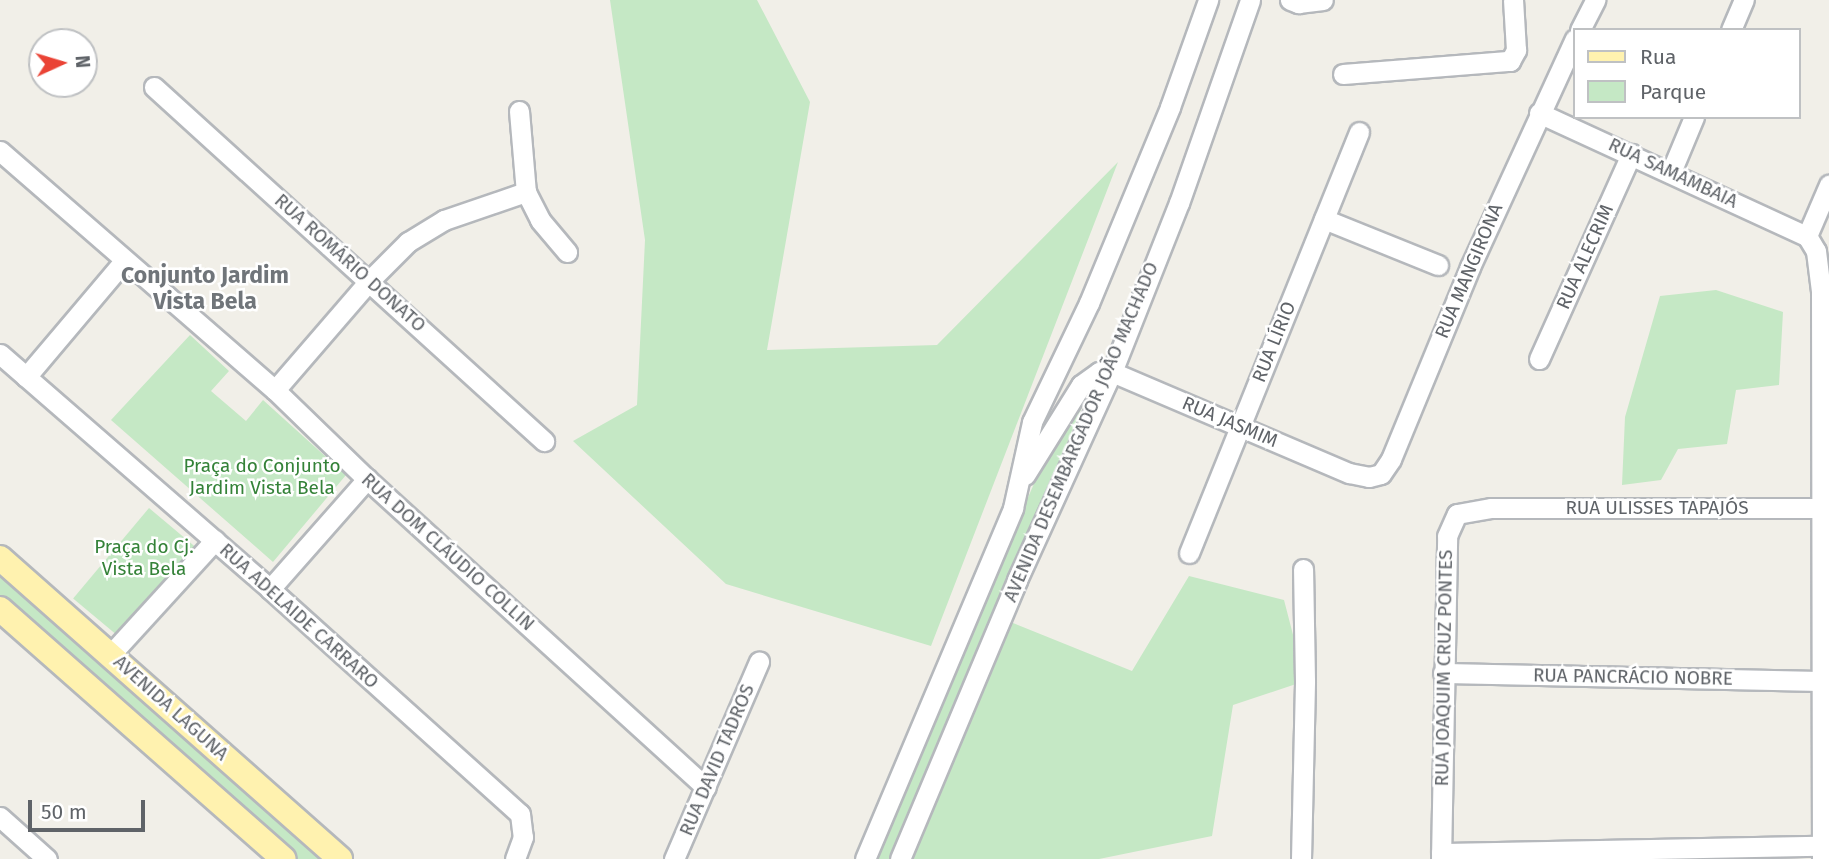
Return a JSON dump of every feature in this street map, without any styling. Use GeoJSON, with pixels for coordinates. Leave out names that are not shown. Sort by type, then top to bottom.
{"type":"FeatureCollection","features":[{"type":"Feature","properties":{"kind":"main road","name":"AVENIDA LAGUNA"},"geometry":{"type":"LineString","coordinates":[[0,558],[340,859]]}},
{"type":"Feature","properties":{"kind":"main road"},"geometry":{"type":"LineString","coordinates":[[29,633],[52,605]]}},
{"type":"Feature","properties":{"kind":"main road","name":"AVENIDA LAGUNA"},"geometry":{"type":"LineString","coordinates":[[0,609],[284,859]]}},
{"type":"Feature","properties":{"kind":"street","name":"AVENIDA DESEMBARGADOR JOÃO MACHADO"},"geometry":{"type":"LineString","coordinates":[[864,859],[1013,508],[1032,422],[1109,254],[1170,107],[1208,0]]}},
{"type":"Feature","properties":{"kind":"street","name":"AVENIDA DESEMBARGADOR JOÃO MACHADO"},"geometry":{"type":"LineString","coordinates":[[900,859],[1017,580],[1112,372],[1179,204],[1250,0]]}},
{"type":"Feature","properties":{"kind":"street"},"geometry":{"type":"LineString","coordinates":[[1290,0],[1298,3],[1324,0]]}},
{"type":"Feature","properties":{"kind":"street"},"geometry":{"type":"LineString","coordinates":[[1343,74],[1510,61],[1516,50],[1513,0]]}},
{"type":"Feature","properties":{"kind":"street"},"geometry":{"type":"LineString","coordinates":[[1581,28],[1595,0]]}},
{"type":"Feature","properties":{"kind":"street"},"geometry":{"type":"LineString","coordinates":[[1732,28],[1744,0]]}},
{"type":"Feature","properties":{"kind":"street","name":"RUA MANGIRONA"},"geometry":{"type":"LineString","coordinates":[[1349,473],[1365,477],[1377,476],[1391,459],[1469,267],[1574,41]]}},
{"type":"Feature","properties":{"kind":"street","name":"RUA ROMÁRIO DONATO"},"geometry":{"type":"LineString","coordinates":[[154,87],[370,280],[544,441]]}},
{"type":"Feature","properties":{"kind":"street"},"geometry":{"type":"LineString","coordinates":[[519,111],[526,192],[540,220],[566,252]]}},
{"type":"Feature","properties":{"kind":"street","name":"RUA SAMAMBAIA"},"geometry":{"type":"LineString","coordinates":[[1539,113],[1807,236]]}},
{"type":"Feature","properties":{"kind":"street"},"geometry":{"type":"LineString","coordinates":[[1671,172],[1693,119]]}},
{"type":"Feature","properties":{"kind":"street","name":"RUA LÍRIO"},"geometry":{"type":"LineString","coordinates":[[1189,553],[1359,132]]}},
{"type":"Feature","properties":{"kind":"street","name":"RUA DOM CLÁUDIO COLLIN"},"geometry":{"type":"LineString","coordinates":[[0,151],[275,390],[368,479],[706,787]]}},
{"type":"Feature","properties":{"kind":"street","name":"RUA ALECRIM"},"geometry":{"type":"LineString","coordinates":[[1539,359],[1631,155]]}},
{"type":"Feature","properties":{"kind":"street"},"geometry":{"type":"LineString","coordinates":[[1441,856],[1822,853],[1825,819],[1822,681],[1826,644],[1823,508],[1826,476],[1825,326],[1820,270],[1816,251],[1807,236],[1829,185]]}},
{"type":"Feature","properties":{"kind":"street"},"geometry":{"type":"LineString","coordinates":[[275,390],[370,280],[408,242],[444,220],[526,192]]}},
{"type":"Feature","properties":{"kind":"street"},"geometry":{"type":"LineString","coordinates":[[1324,219],[1438,265]]}},
{"type":"Feature","properties":{"kind":"street"},"geometry":{"type":"LineString","coordinates":[[26,377],[125,260]]}},
{"type":"Feature","properties":{"kind":"street","name":"RUA ADELAIDE CARRARO"},"geometry":{"type":"LineString","coordinates":[[0,354],[215,540],[520,814],[523,837],[515,859]]}},
{"type":"Feature","properties":{"kind":"street"},"geometry":{"type":"LineString","coordinates":[[1019,485],[1081,386],[1099,372],[1112,372]]}},
{"type":"Feature","properties":{"kind":"street","name":"RUA JASMIM"},"geometry":{"type":"LineString","coordinates":[[1112,372],[1349,473]]}},
{"type":"Feature","properties":{"kind":"street"},"geometry":{"type":"LineString","coordinates":[[270,589],[368,479]]}},
{"type":"Feature","properties":{"kind":"street","name":"RUA ULISSES TAPAJÓS"},"geometry":{"type":"LineString","coordinates":[[1490,508],[1823,508]]}},
{"type":"Feature","properties":{"kind":"street","name":"RUA JOAQUIM CRUZ PONTES"},"geometry":{"type":"LineString","coordinates":[[1441,856],[1443,673],[1449,524],[1462,512],[1490,508]]}},
{"type":"Feature","properties":{"kind":"street"},"geometry":{"type":"LineString","coordinates":[[111,654],[215,540]]}},
{"type":"Feature","properties":{"kind":"street"},"geometry":{"type":"LineString","coordinates":[[1301,859],[1305,681],[1303,569]]}},
{"type":"Feature","properties":{"kind":"street","name":"RUA DAVID TADROS"},"geometry":{"type":"LineString","coordinates":[[674,859],[760,662]]}},
{"type":"Feature","properties":{"kind":"street","name":"RUA PANCRÁCIO NOBRE"},"geometry":{"type":"LineString","coordinates":[[1443,673],[1822,681]]}},
{"type":"Feature","properties":{"kind":"street"},"geometry":{"type":"LineString","coordinates":[[0,817],[47,859]]}},
{"type":"Feature","properties":{"kind":"green space"},"geometry":{"type":"Polygon","coordinates":[[[610,0],[757,0],[810,102],[767,350],[937,345],[1118,162],[931,646],[726,584],[573,441],[637,405],[645,240],[610,0]]]}},
{"type":"Feature","properties":{"kind":"green space"},"geometry":{"type":"Polygon","coordinates":[[[1716,290],[1783,312],[1779,385],[1736,390],[1727,444],[1678,449],[1661,480],[1622,485],[1625,417],[1660,296],[1716,290]]]}},
{"type":"Feature","properties":{"kind":"green space","name":"Praça do Conjunto Jardim Vista Bela"},"geometry":{"type":"Polygon","coordinates":[[[190,335],[229,371],[211,391],[246,421],[263,400],[346,475],[273,562],[111,420],[190,335]]]}},
{"type":"Feature","properties":{"kind":"green space"},"geometry":{"type":"Polygon","coordinates":[[[1085,400],[892,859],[870,859],[1064,415],[1085,400]]]}},
{"type":"Feature","properties":{"kind":"green space","name":"Praça do Cj. Vista Bela"},"geometry":{"type":"Polygon","coordinates":[[[149,508],[196,547],[120,638],[73,598],[149,508]]]}},
{"type":"Feature","properties":{"kind":"green space"},"geometry":{"type":"Polygon","coordinates":[[[0,575],[323,859],[293,859],[0,600],[0,575]]]}},
{"type":"Feature","properties":{"kind":"green space"},"geometry":{"type":"Polygon","coordinates":[[[1189,576],[1284,600],[1305,681],[1233,705],[1212,836],[1099,859],[911,859],[1003,619],[1132,671],[1189,576]]]}},
{"type":"Feature","properties":{"kind":"district","name":"Conjunto Jardim Vista Bela"},"geometry":{"type":"Point","coordinates":[205,288]}}]}
